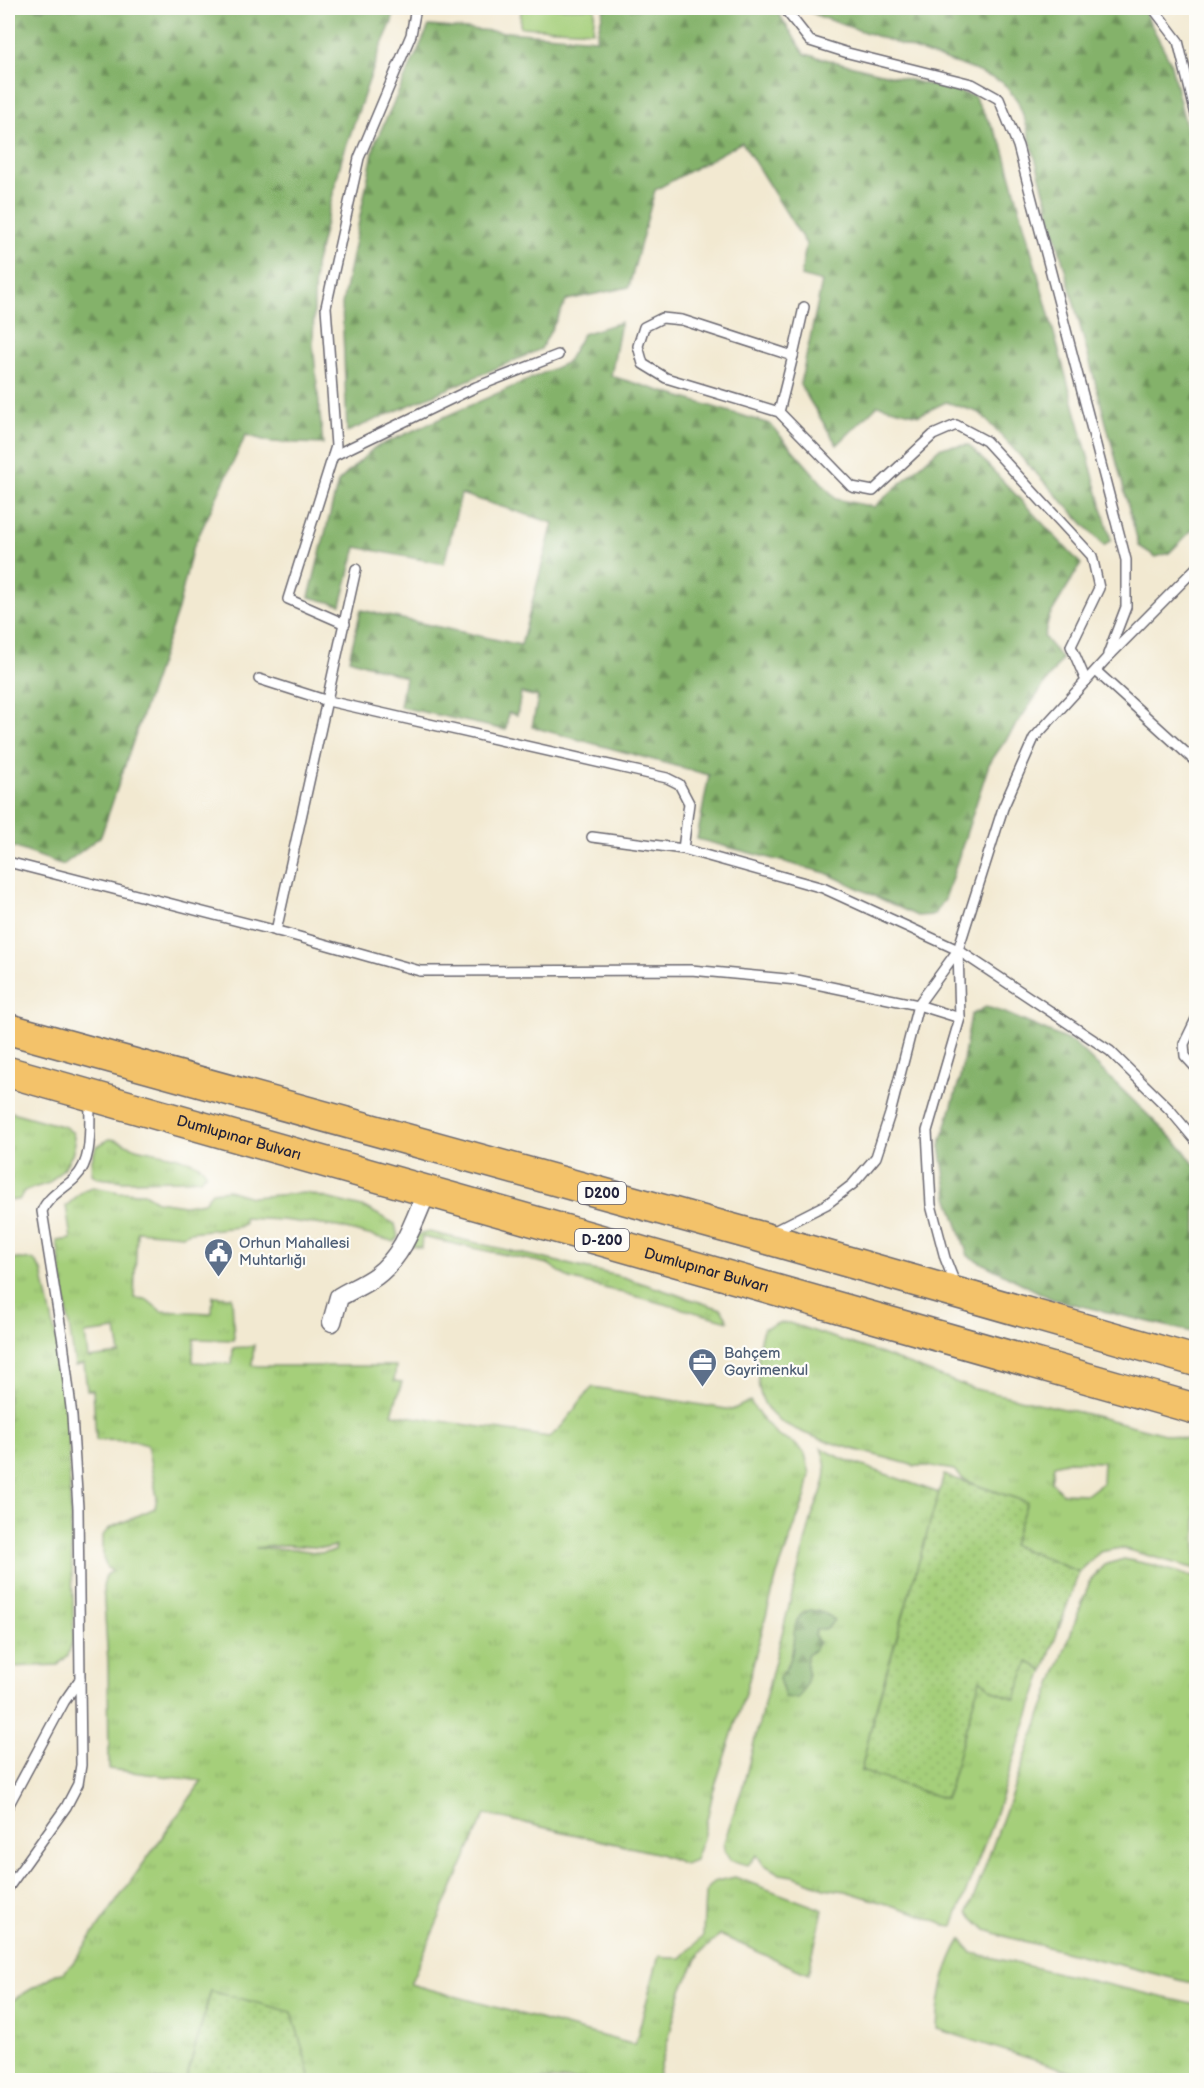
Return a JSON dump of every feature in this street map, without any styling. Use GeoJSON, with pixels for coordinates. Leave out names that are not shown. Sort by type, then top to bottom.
{"type":"FeatureCollection","features":[{"type":"Feature","properties":{"kind":"highway","name":"D200"},"geometry":{"type":"LineString","coordinates":[[8,1029],[761,1237],[1197,1361]]}},
{"type":"Feature","properties":{"kind":"highway","name":"Dumlupınar Bulvarı"},"geometry":{"type":"LineString","coordinates":[[8,1072],[1197,1409]]}},
{"type":"Feature","properties":{"kind":"street"},"geometry":{"type":"LineString","coordinates":[[332,1322],[339,1297],[375,1277],[387,1267],[405,1244],[427,1191]]}},
{"type":"Feature","properties":{"kind":"lane"},"geometry":{"type":"LineString","coordinates":[[345,624],[288,599],[336,446],[326,307],[358,158],[411,35],[416,8]]}},
{"type":"Feature","properties":{"kind":"lane"},"geometry":{"type":"LineString","coordinates":[[787,8],[788,13],[810,41],[848,53],[972,84],[999,99],[1018,146],[1126,560],[1125,607],[1106,659]]}},
{"type":"Feature","properties":{"kind":"lane"},"geometry":{"type":"LineString","coordinates":[[1153,8],[1178,41],[1197,115]]}},
{"type":"Feature","properties":{"kind":"lane"},"geometry":{"type":"LineString","coordinates":[[779,412],[804,307]]}},
{"type":"Feature","properties":{"kind":"lane"},"geometry":{"type":"LineString","coordinates":[[793,356],[682,320],[662,318],[644,327],[638,346],[643,364],[666,378],[779,412],[852,487],[873,491],[933,435],[956,425],[986,441],[1092,556],[1099,588],[1071,646],[1086,681]]}},
{"type":"Feature","properties":{"kind":"lane"},"geometry":{"type":"LineString","coordinates":[[333,456],[476,387],[558,355]]}},
{"type":"Feature","properties":{"kind":"lane"},"geometry":{"type":"LineString","coordinates":[[761,1237],[827,1204],[853,1184],[876,1157],[890,1114],[918,1005],[958,950],[1003,808],[1034,738],[1106,659],[1197,568]]}},
{"type":"Feature","properties":{"kind":"lane"},"geometry":{"type":"LineString","coordinates":[[276,931],[356,569]]}},
{"type":"Feature","properties":{"kind":"lane"},"geometry":{"type":"LineString","coordinates":[[1096,671],[1197,762]]}},
{"type":"Feature","properties":{"kind":"lane"},"geometry":{"type":"LineString","coordinates":[[259,679],[328,701],[667,778],[680,784],[689,803],[683,849]]}},
{"type":"Feature","properties":{"kind":"lane"},"geometry":{"type":"LineString","coordinates":[[592,837],[683,849],[823,888],[958,950],[1110,1051],[1196,1138]]}},
{"type":"Feature","properties":{"kind":"lane"},"geometry":{"type":"LineString","coordinates":[[8,862],[276,931],[420,971],[691,970],[797,980],[918,1005],[960,1018]]}},
{"type":"Feature","properties":{"kind":"lane"},"geometry":{"type":"LineString","coordinates":[[958,950],[960,1018],[927,1131],[931,1205],[945,1258],[960,1294]]}},
{"type":"Feature","properties":{"kind":"lane"},"geometry":{"type":"LineString","coordinates":[[1197,1019],[1184,1044],[1185,1056],[1197,1068]]}},
{"type":"Feature","properties":{"kind":"lane"},"geometry":{"type":"LineString","coordinates":[[8,1888],[66,1807],[78,1784],[82,1747],[77,1598],[78,1508],[72,1416],[42,1210],[46,1202],[77,1176],[85,1166],[90,1095]]}},
{"type":"Feature","properties":{"kind":"lane"},"geometry":{"type":"LineString","coordinates":[[8,1806],[11,1794],[63,1702],[80,1678]]}},
{"type":"Feature","properties":{"kind":"green space"},"geometry":{"type":"Polygon","coordinates":[[[8,8],[394,8],[392,22],[380,49],[342,158],[315,266],[313,344],[323,444],[270,442],[246,435],[192,550],[178,609],[101,836],[63,865],[8,845],[8,8]]]}},
{"type":"Feature","properties":{"kind":"green space"},"geometry":{"type":"Polygon","coordinates":[[[521,8],[595,8],[593,31],[520,27],[521,8]]]}},
{"type":"Feature","properties":{"kind":"green space"},"geometry":{"type":"Polygon","coordinates":[[[604,8],[775,8],[805,54],[974,96],[1002,144],[1111,540],[1104,546],[980,413],[946,402],[919,415],[878,405],[837,445],[800,385],[822,282],[801,276],[806,244],[742,142],[655,190],[629,287],[567,300],[541,349],[347,432],[342,304],[375,143],[429,26],[596,39],[604,8]]]}},
{"type":"Feature","properties":{"kind":"green space"},"geometry":{"type":"Polygon","coordinates":[[[806,8],[1140,8],[1144,11],[1170,61],[1196,167],[1196,526],[1169,553],[1156,557],[1139,546],[1025,120],[1017,100],[1002,82],[969,68],[821,17],[806,8]]]}},
{"type":"Feature","properties":{"kind":"green space"},"geometry":{"type":"Polygon","coordinates":[[[621,322],[611,376],[770,424],[836,499],[874,507],[941,447],[969,445],[1081,564],[1049,617],[1044,637],[1062,659],[989,764],[945,899],[934,915],[917,916],[826,873],[697,839],[709,775],[532,727],[538,697],[521,693],[517,715],[508,713],[506,730],[400,707],[405,677],[349,659],[361,610],[521,645],[553,523],[461,494],[444,564],[356,547],[341,605],[309,597],[338,482],[374,448],[566,363],[583,334],[621,322]]]}},
{"type":"Feature","properties":{"kind":"green space"},"geometry":{"type":"Polygon","coordinates":[[[986,1007],[1003,1012],[1074,1043],[1183,1149],[1196,1167],[1196,1333],[1052,1299],[968,1256],[948,1196],[940,1146],[960,1078],[971,1015],[986,1007]]]}},
{"type":"Feature","properties":{"kind":"green space"},"geometry":{"type":"Polygon","coordinates":[[[8,1111],[65,1127],[73,1133],[75,1143],[72,1155],[64,1168],[49,1183],[24,1191],[19,1200],[8,1200],[8,1111]]]}},
{"type":"Feature","properties":{"kind":"green space"},"geometry":{"type":"Polygon","coordinates":[[[109,1139],[195,1163],[206,1173],[200,1179],[186,1180],[123,1181],[98,1178],[92,1174],[91,1162],[96,1147],[109,1139]]]}},
{"type":"Feature","properties":{"kind":"green space"},"geometry":{"type":"Polygon","coordinates":[[[93,1187],[119,1192],[144,1193],[157,1201],[184,1205],[204,1202],[212,1192],[228,1190],[251,1197],[306,1193],[366,1208],[395,1224],[398,1237],[395,1242],[338,1227],[244,1218],[244,1224],[238,1227],[190,1232],[183,1235],[137,1231],[134,1298],[146,1299],[161,1311],[212,1313],[213,1296],[232,1297],[234,1340],[194,1339],[193,1362],[232,1364],[233,1348],[254,1345],[252,1366],[396,1366],[394,1381],[402,1382],[392,1414],[549,1437],[562,1426],[593,1387],[732,1410],[750,1401],[778,1436],[795,1444],[805,1454],[810,1474],[806,1495],[777,1575],[746,1691],[713,1792],[703,1838],[695,1860],[685,1864],[660,1854],[485,1814],[410,1984],[635,2045],[659,1955],[667,1958],[681,1958],[703,1936],[705,1893],[713,1882],[735,1877],[823,1910],[808,1974],[720,1935],[700,1953],[681,1992],[657,2080],[308,2080],[309,2075],[211,1991],[186,2080],[8,2080],[8,2003],[56,1974],[62,1973],[72,1964],[202,1781],[109,1769],[108,1662],[103,1587],[106,1575],[113,1571],[107,1568],[103,1558],[103,1535],[110,1528],[155,1508],[157,1497],[147,1445],[134,1441],[96,1440],[93,1390],[87,1390],[84,1364],[75,1366],[57,1241],[71,1239],[66,1206],[84,1190],[93,1187]],[[116,1330],[85,1334],[88,1358],[120,1354],[116,1330]],[[286,1545],[255,1548],[294,1549],[322,1553],[335,1551],[336,1546],[327,1548],[286,1545]]]}},
{"type":"Feature","properties":{"kind":"green space"},"geometry":{"type":"Polygon","coordinates":[[[429,1232],[623,1277],[721,1309],[728,1321],[570,1279],[548,1264],[422,1237],[421,1248],[408,1245],[417,1235],[429,1232]]]}},
{"type":"Feature","properties":{"kind":"green space"},"geometry":{"type":"Polygon","coordinates":[[[8,1258],[34,1260],[42,1271],[62,1366],[68,1424],[74,1636],[68,1655],[58,1665],[8,1667],[8,1258]]]}},
{"type":"Feature","properties":{"kind":"green space"},"geometry":{"type":"Polygon","coordinates":[[[779,1323],[789,1323],[868,1349],[971,1388],[1196,1442],[1196,1569],[1121,1548],[1100,1552],[1079,1572],[1012,1545],[1026,1502],[963,1479],[954,1470],[915,1466],[859,1451],[815,1437],[780,1421],[769,1411],[758,1385],[759,1347],[764,1328],[779,1323]],[[1068,1461],[1054,1465],[1051,1481],[1062,1493],[1088,1494],[1102,1483],[1103,1462],[1068,1461]]]}},
{"type":"Feature","properties":{"kind":"green space"},"geometry":{"type":"Polygon","coordinates":[[[821,1448],[843,1459],[939,1493],[873,1719],[861,1771],[980,1679],[994,1691],[1028,1662],[1044,1670],[992,1824],[953,1926],[845,1891],[824,1888],[794,1876],[780,1874],[763,1864],[757,1855],[748,1865],[730,1860],[725,1851],[724,1842],[743,1786],[812,1516],[826,1475],[821,1448]],[[804,1611],[796,1625],[792,1654],[786,1667],[808,1675],[805,1665],[807,1655],[814,1650],[816,1629],[804,1611]]]}},
{"type":"Feature","properties":{"kind":"green space"},"geometry":{"type":"Polygon","coordinates":[[[944,1475],[1027,1502],[1012,1545],[1079,1572],[1044,1670],[1028,1662],[1015,1699],[994,1691],[980,1679],[946,1799],[861,1771],[873,1719],[944,1475]]]}},
{"type":"Feature","properties":{"kind":"green space"},"geometry":{"type":"Polygon","coordinates":[[[1124,1559],[1196,1578],[1196,1984],[1007,1937],[986,1930],[968,1913],[1090,1581],[1104,1565],[1124,1559]]]}},
{"type":"Feature","properties":{"kind":"green space"},"geometry":{"type":"Polygon","coordinates":[[[810,1610],[823,1613],[834,1620],[827,1629],[816,1629],[815,1636],[819,1642],[807,1656],[808,1678],[800,1697],[798,1699],[785,1697],[779,1679],[790,1660],[796,1623],[803,1613],[810,1610]]]}},
{"type":"Feature","properties":{"kind":"green space"},"geometry":{"type":"Polygon","coordinates":[[[961,1939],[972,1953],[1196,2005],[1196,2080],[1097,2080],[937,2029],[943,1982],[961,1939]]]}},
{"type":"Feature","properties":{"kind":"green space"},"geometry":{"type":"Polygon","coordinates":[[[211,1991],[292,2012],[310,2075],[308,2080],[186,2080],[211,1991]]]}},
{"type":"Feature","properties":{"kind":"place","name":"Orhun Mahallesi Muhtarlığı"},"geometry":{"type":"Point","coordinates":[218,1278]}},
{"type":"Feature","properties":{"kind":"place","name":"Bahçem Gayrimenkul"},"geometry":{"type":"Point","coordinates":[703,1388]}}]}
